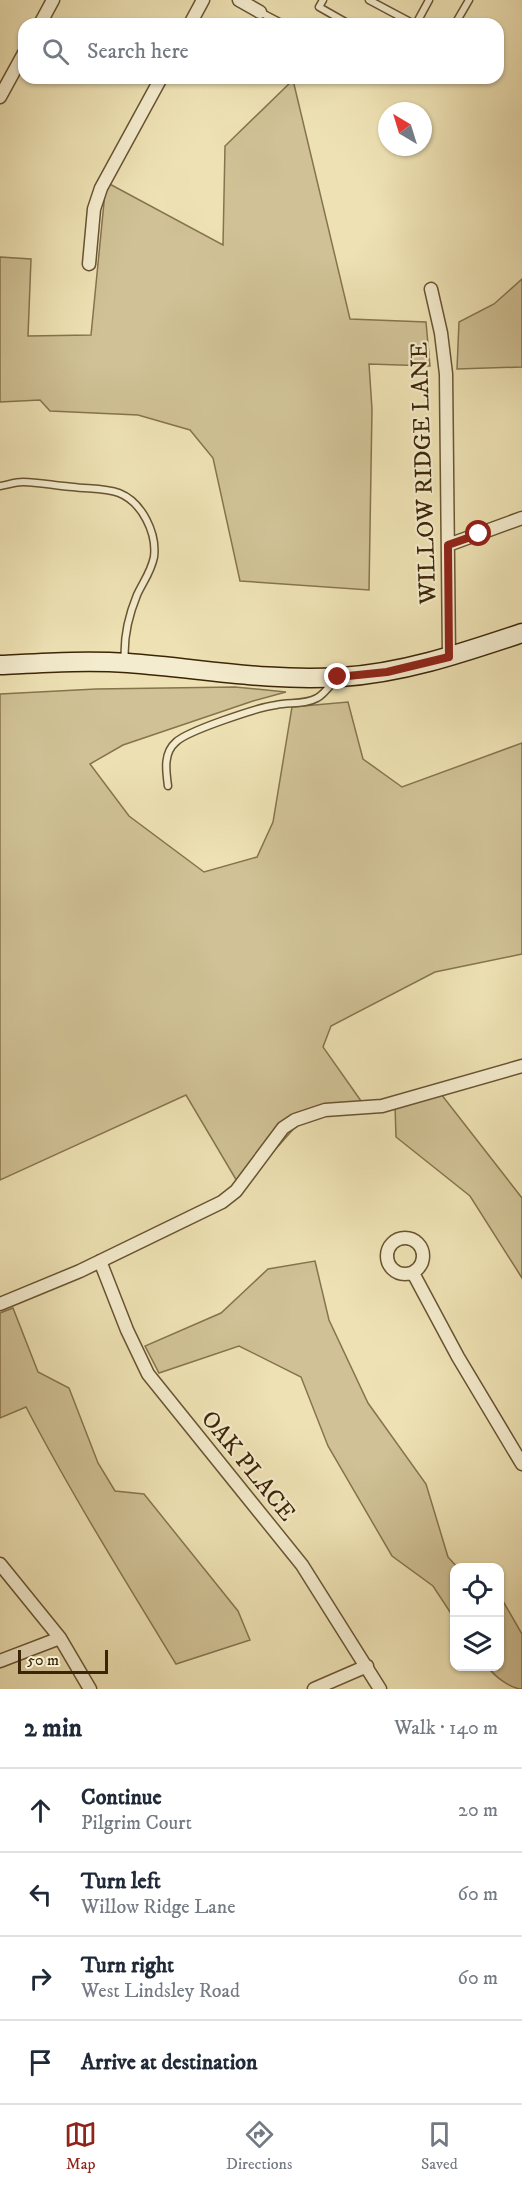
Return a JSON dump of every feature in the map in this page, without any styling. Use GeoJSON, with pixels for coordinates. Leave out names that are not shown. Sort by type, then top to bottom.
{"type":"FeatureCollection","features":[{"type":"Feature","properties":{"kind":"street"},"geometry":{"type":"LineString","coordinates":[[43,18],[53,0]]}},
{"type":"Feature","properties":{"kind":"street"},"geometry":{"type":"LineString","coordinates":[[193,18],[203,0]]}},
{"type":"Feature","properties":{"kind":"street"},"geometry":{"type":"LineString","coordinates":[[239,0],[260,12]]}},
{"type":"Feature","properties":{"kind":"street"},"geometry":{"type":"LineString","coordinates":[[0,97],[18,64]]}},
{"type":"Feature","properties":{"kind":"street"},"geometry":{"type":"LineString","coordinates":[[89,264],[94,209],[101,188],[158,84]]}},
{"type":"Feature","properties":{"kind":"street","name":"WILLOW RIDGE LANE"},"geometry":{"type":"LineString","coordinates":[[431,289],[441,333],[446,374],[449,657]]}},
{"type":"Feature","properties":{"kind":"street"},"geometry":{"type":"LineString","coordinates":[[448,545],[522,518]]}},
{"type":"Feature","properties":{"kind":"street"},"geometry":{"type":"LineString","coordinates":[[0,665],[124,663],[285,677],[338,677],[387,672],[449,657],[522,633]]}},
{"type":"Feature","properties":{"kind":"street"},"geometry":{"type":"LineString","coordinates":[[0,1304],[100,1261],[222,1202],[236,1191],[283,1128],[295,1120],[325,1110],[382,1107],[522,1066]]}},
{"type":"Feature","properties":{"kind":"street","name":"OAK PLACE"},"geometry":{"type":"LineString","coordinates":[[100,1261],[127,1330],[148,1374],[302,1565],[380,1689]]}},
{"type":"Feature","properties":{"kind":"street"},"geometry":{"type":"LineString","coordinates":[[413,1273],[458,1357],[522,1464]]}},
{"type":"Feature","properties":{"kind":"street"},"geometry":{"type":"LineString","coordinates":[[0,1564],[60,1638],[90,1689]]}},
{"type":"Feature","properties":{"kind":"street"},"geometry":{"type":"LineString","coordinates":[[0,1661],[60,1638]]}},
{"type":"Feature","properties":{"kind":"street"},"geometry":{"type":"LineString","coordinates":[[314,1689],[367,1666]]}},
{"type":"Feature","properties":{"kind":"lane"},"geometry":{"type":"LineString","coordinates":[[323,0],[319,7],[338,18]]}},
{"type":"Feature","properties":{"kind":"lane"},"geometry":{"type":"LineString","coordinates":[[369,0],[404,18]]}},
{"type":"Feature","properties":{"kind":"lane"},"geometry":{"type":"LineString","coordinates":[[419,18],[428,2],[420,0]]}},
{"type":"Feature","properties":{"kind":"lane"},"geometry":{"type":"LineString","coordinates":[[458,18],[469,0]]}},
{"type":"Feature","properties":{"kind":"lane"},"geometry":{"type":"LineString","coordinates":[[260,12],[272,18]]}},
{"type":"Feature","properties":{"kind":"lane"},"geometry":{"type":"LineString","coordinates":[[0,486],[21,482],[119,493],[138,507],[147,521],[153,538],[154,555],[150,573],[138,593],[129,618],[123,642],[124,663]]}},
{"type":"Feature","properties":{"kind":"lane"},"geometry":{"type":"LineString","coordinates":[[168,786],[165,766],[168,752],[181,738],[268,706],[318,698],[338,677]]}},
{"type":"Feature","properties":{"kind":"shaded area"},"geometry":{"type":"Polygon","coordinates":[[[289,84],[294,84],[350,319],[426,322],[430,366],[369,364],[372,409],[369,590],[240,581],[213,458],[190,430],[138,415],[50,411],[40,400],[0,402],[0,257],[31,259],[28,336],[91,335],[106,182],[223,245],[225,146],[289,84]]]}},
{"type":"Feature","properties":{"kind":"shaded area"},"geometry":{"type":"Polygon","coordinates":[[[522,279],[522,367],[457,369],[459,322],[494,304],[522,279]]]}},
{"type":"Feature","properties":{"kind":"shaded area"},"geometry":{"type":"Polygon","coordinates":[[[235,687],[286,692],[123,745],[90,764],[129,816],[204,872],[257,857],[273,822],[292,707],[348,702],[363,759],[402,787],[522,743],[522,954],[435,972],[331,1026],[323,1047],[366,1108],[305,1116],[241,1188],[186,1095],[0,1180],[0,694],[96,689],[235,687]]]}},
{"type":"Feature","properties":{"kind":"shaded area"},"geometry":{"type":"Polygon","coordinates":[[[441,1094],[522,1198],[522,1278],[470,1196],[396,1137],[395,1106],[441,1094]]]}},
{"type":"Feature","properties":{"kind":"shaded area"},"geometry":{"type":"Polygon","coordinates":[[[315,1261],[329,1320],[368,1403],[426,1484],[448,1557],[453,1563],[450,1563],[450,1612],[433,1586],[392,1556],[328,1446],[301,1377],[239,1346],[159,1373],[145,1346],[221,1313],[268,1269],[315,1261]]]}},
{"type":"Feature","properties":{"kind":"shaded area"},"geometry":{"type":"Polygon","coordinates":[[[13,1308],[38,1372],[69,1388],[98,1463],[115,1491],[144,1494],[238,1611],[250,1640],[176,1664],[80,1505],[26,1407],[0,1418],[0,1313],[13,1308]]]}},
{"type":"Feature","properties":{"kind":"shaded area"},"geometry":{"type":"Polygon","coordinates":[[[504,1603],[522,1634],[522,1689],[513,1687],[491,1671],[504,1671],[504,1603]]]}},
{"type":"Feature","properties":{"kind":"route"},"geometry":{"type":"LineString","coordinates":[[338,677],[387,672],[449,657],[448,545],[479,534]]}}]}
